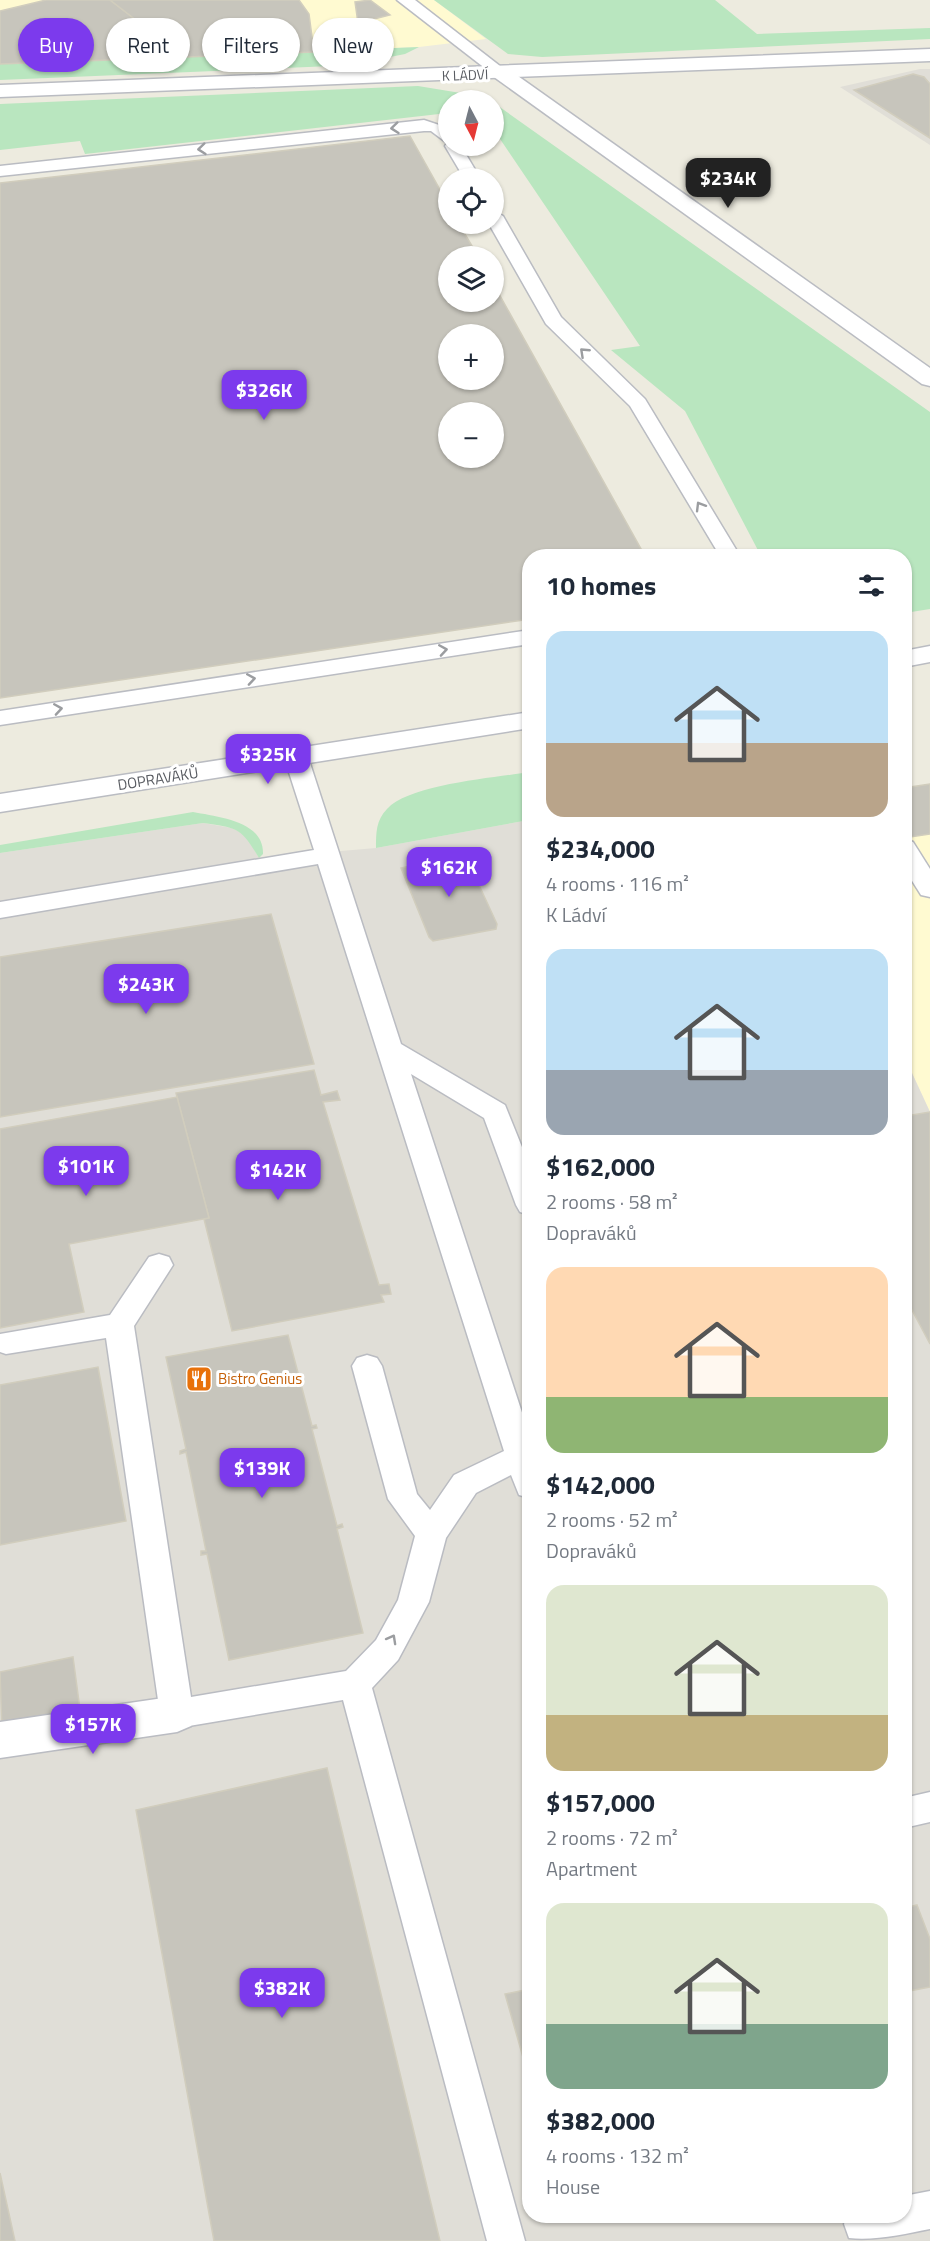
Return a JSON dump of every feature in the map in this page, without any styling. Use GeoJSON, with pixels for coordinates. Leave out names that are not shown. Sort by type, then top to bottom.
{"type":"FeatureCollection","features":[{"type":"Feature","properties":{"kind":"street","name":"K LÁDVÍ"},"geometry":{"type":"LineString","coordinates":[[0,91],[501,74],[930,55]]}},
{"type":"Feature","properties":{"kind":"street"},"geometry":{"type":"LineString","coordinates":[[501,74],[930,379]]}},
{"type":"Feature","properties":{"kind":"street"},"geometry":{"type":"LineString","coordinates":[[912,657],[930,654]]}},
{"type":"Feature","properties":{"kind":"street","name":"DOPRAVÁKŮ"},"geometry":{"type":"LineString","coordinates":[[0,804],[522,721]]}},
{"type":"Feature","properties":{"kind":"street"},"geometry":{"type":"LineString","coordinates":[[0,1740],[177,1714]]}},
{"type":"Feature","properties":{"kind":"lane"},"geometry":{"type":"LineString","coordinates":[[405,0],[501,74]]}},
{"type":"Feature","properties":{"kind":"lane"},"geometry":{"type":"LineString","coordinates":[[0,171],[414,126],[438,128]]}},
{"type":"Feature","properties":{"kind":"lane"},"geometry":{"type":"LineString","coordinates":[[504,234],[553,320],[638,403],[726,549]]}},
{"type":"Feature","properties":{"kind":"lane"},"geometry":{"type":"LineString","coordinates":[[0,718],[522,638]]}},
{"type":"Feature","properties":{"kind":"lane"},"geometry":{"type":"LineString","coordinates":[[296,757],[522,1463]]}},
{"type":"Feature","properties":{"kind":"lane"},"geometry":{"type":"LineString","coordinates":[[0,910],[327,855]]}},
{"type":"Feature","properties":{"kind":"lane"},"geometry":{"type":"LineString","coordinates":[[912,860],[930,889]]}},
{"type":"Feature","properties":{"kind":"lane"},"geometry":{"type":"LineString","coordinates":[[389,1049],[495,1113],[522,1184]]}},
{"type":"Feature","properties":{"kind":"lane"},"geometry":{"type":"LineString","coordinates":[[159,1265],[119,1325],[177,1714],[355,1684],[387,1650],[412,1602],[430,1534],[465,1484],[520,1457]]}},
{"type":"Feature","properties":{"kind":"lane"},"geometry":{"type":"LineString","coordinates":[[6,1343],[119,1325]]}},
{"type":"Feature","properties":{"kind":"lane"},"geometry":{"type":"LineString","coordinates":[[367,1366],[403,1499],[430,1534]]}},
{"type":"Feature","properties":{"kind":"lane"},"geometry":{"type":"LineString","coordinates":[[355,1684],[506,2241]]}},
{"type":"Feature","properties":{"kind":"lane"},"geometry":{"type":"LineString","coordinates":[[912,1811],[930,1807]]}},
{"type":"Feature","properties":{"kind":"lane"},"geometry":{"type":"LineString","coordinates":[[912,2213],[930,2210]]}},
{"type":"Feature","properties":{"kind":"shaded area"},"geometry":{"type":"Polygon","coordinates":[[[0,0],[434,0],[486,39],[394,48],[394,18],[312,18],[312,51],[300,52],[300,18],[202,18],[202,56],[190,56],[190,18],[106,18],[106,60],[94,60],[94,18],[18,18],[18,63],[0,64],[0,0]]]}},
{"type":"Feature","properties":{"kind":"shaded area"},"geometry":{"type":"Polygon","coordinates":[[[920,69],[930,69],[930,145],[840,87],[920,69]]]}},
{"type":"Feature","properties":{"kind":"shaded area"},"geometry":{"type":"Polygon","coordinates":[[[522,821],[522,2223],[912,2223],[912,1073],[930,1112],[930,2241],[0,2241],[0,853],[203,823],[232,828],[246,835],[259,858],[376,848],[522,821]]]}},
{"type":"Feature","properties":{"kind":"shaded area"},"geometry":{"type":"Polygon","coordinates":[[[930,834],[930,1112],[912,1073],[912,837],[930,834]]]}},
{"type":"Feature","properties":{"kind":"green space"},"geometry":{"type":"Polygon","coordinates":[[[434,0],[715,0],[757,34],[930,28],[930,39],[542,57],[508,54],[434,0]]]}},
{"type":"Feature","properties":{"kind":"green space"},"geometry":{"type":"Polygon","coordinates":[[[419,47],[394,56],[394,48],[419,47]]]}},
{"type":"Feature","properties":{"kind":"green space"},"geometry":{"type":"Polygon","coordinates":[[[312,51],[312,67],[300,67],[300,52],[312,51]]]}},
{"type":"Feature","properties":{"kind":"green space"},"geometry":{"type":"Polygon","coordinates":[[[190,56],[202,56],[202,71],[190,72],[190,56]]]}},
{"type":"Feature","properties":{"kind":"green space"},"geometry":{"type":"Polygon","coordinates":[[[94,60],[106,60],[106,72],[190,72],[0,80],[0,64],[18,63],[18,72],[94,72],[94,60]]]}},
{"type":"Feature","properties":{"kind":"green space"},"geometry":{"type":"Polygon","coordinates":[[[418,86],[442,90],[438,90],[438,114],[85,154],[80,141],[0,150],[0,104],[418,86]]]}},
{"type":"Feature","properties":{"kind":"green space"},"geometry":{"type":"Polygon","coordinates":[[[504,110],[930,412],[930,609],[912,612],[912,549],[757,549],[685,411],[611,350],[640,346],[504,145],[504,110]]]}},
{"type":"Feature","properties":{"kind":"green space"},"geometry":{"type":"Polygon","coordinates":[[[522,773],[522,821],[376,848],[379,822],[387,809],[398,800],[433,788],[522,773]]]}},
{"type":"Feature","properties":{"kind":"green space"},"geometry":{"type":"Polygon","coordinates":[[[193,812],[238,822],[248,828],[256,834],[263,854],[259,858],[247,840],[237,831],[224,826],[203,823],[0,853],[0,845],[193,812]]]}},
{"type":"Feature","properties":{"kind":"building"},"geometry":{"type":"Polygon","coordinates":[[[46,0],[110,0],[133,18],[106,18],[106,60],[94,61],[94,18],[18,18],[18,63],[0,64],[0,11],[46,0]]]}},
{"type":"Feature","properties":{"kind":"building"},"geometry":{"type":"Polygon","coordinates":[[[110,0],[299,0],[309,14],[312,52],[300,53],[300,18],[202,18],[202,56],[190,57],[190,18],[133,18],[110,0]]]}},
{"type":"Feature","properties":{"kind":"building"},"geometry":{"type":"Polygon","coordinates":[[[370,0],[390,15],[378,18],[357,18],[355,2],[370,0]]]}},
{"type":"Feature","properties":{"kind":"building"},"geometry":{"type":"Polygon","coordinates":[[[913,74],[924,77],[930,84],[930,138],[854,90],[913,74]]]}},
{"type":"Feature","properties":{"kind":"building"},"geometry":{"type":"Polygon","coordinates":[[[410,136],[438,186],[438,234],[465,234],[472,246],[438,246],[438,312],[504,312],[504,303],[641,549],[522,549],[522,620],[0,698],[0,183],[410,136]]]}},
{"type":"Feature","properties":{"kind":"building"},"geometry":{"type":"Polygon","coordinates":[[[930,784],[930,834],[912,837],[912,787],[930,784]]]}},
{"type":"Feature","properties":{"kind":"building"},"geometry":{"type":"Polygon","coordinates":[[[457,856],[467,859],[497,924],[496,929],[433,941],[429,937],[401,868],[457,856]]]}},
{"type":"Feature","properties":{"kind":"building"},"geometry":{"type":"Polygon","coordinates":[[[271,914],[314,1064],[0,1117],[0,957],[271,914]]]}},
{"type":"Feature","properties":{"kind":"building"},"geometry":{"type":"Polygon","coordinates":[[[314,1070],[321,1095],[337,1091],[340,1100],[323,1102],[379,1285],[389,1284],[391,1294],[381,1295],[384,1302],[232,1331],[204,1219],[209,1218],[176,1093],[314,1070]]]}},
{"type":"Feature","properties":{"kind":"building"},"geometry":{"type":"Polygon","coordinates":[[[177,1097],[209,1218],[69,1244],[84,1312],[0,1328],[0,1129],[177,1097]]]}},
{"type":"Feature","properties":{"kind":"building"},"geometry":{"type":"Polygon","coordinates":[[[930,1112],[930,1344],[912,1310],[912,1115],[930,1112]]]}},
{"type":"Feature","properties":{"kind":"building"},"geometry":{"type":"Polygon","coordinates":[[[288,1335],[312,1426],[316,1425],[317,1428],[312,1429],[337,1526],[342,1524],[343,1527],[337,1529],[363,1633],[229,1660],[207,1554],[201,1555],[201,1551],[206,1551],[186,1452],[180,1454],[180,1451],[186,1449],[166,1357],[288,1335]]]}},
{"type":"Feature","properties":{"kind":"building"},"geometry":{"type":"Polygon","coordinates":[[[98,1367],[126,1521],[0,1545],[0,1385],[98,1367]]]}},
{"type":"Feature","properties":{"kind":"building"},"geometry":{"type":"Polygon","coordinates":[[[73,1657],[81,1717],[2,1732],[0,1672],[73,1657]]]}},
{"type":"Feature","properties":{"kind":"building"},"geometry":{"type":"Polygon","coordinates":[[[327,1768],[440,2241],[214,2241],[136,1810],[327,1768]]]}},
{"type":"Feature","properties":{"kind":"building"},"geometry":{"type":"Polygon","coordinates":[[[917,1905],[930,1939],[930,1987],[912,1990],[912,1906],[917,1905]]]}},
{"type":"Feature","properties":{"kind":"building"},"geometry":{"type":"Polygon","coordinates":[[[522,1991],[522,2054],[505,1994],[522,1991]]]}},
{"type":"Feature","properties":{"kind":"building"},"geometry":{"type":"Polygon","coordinates":[[[0,2173],[15,2241],[0,2241],[0,2173]]]}},
{"type":"Feature","properties":{"kind":"place","name":"Bistro Genius"},"geometry":{"type":"Point","coordinates":[199,1379]}}]}
